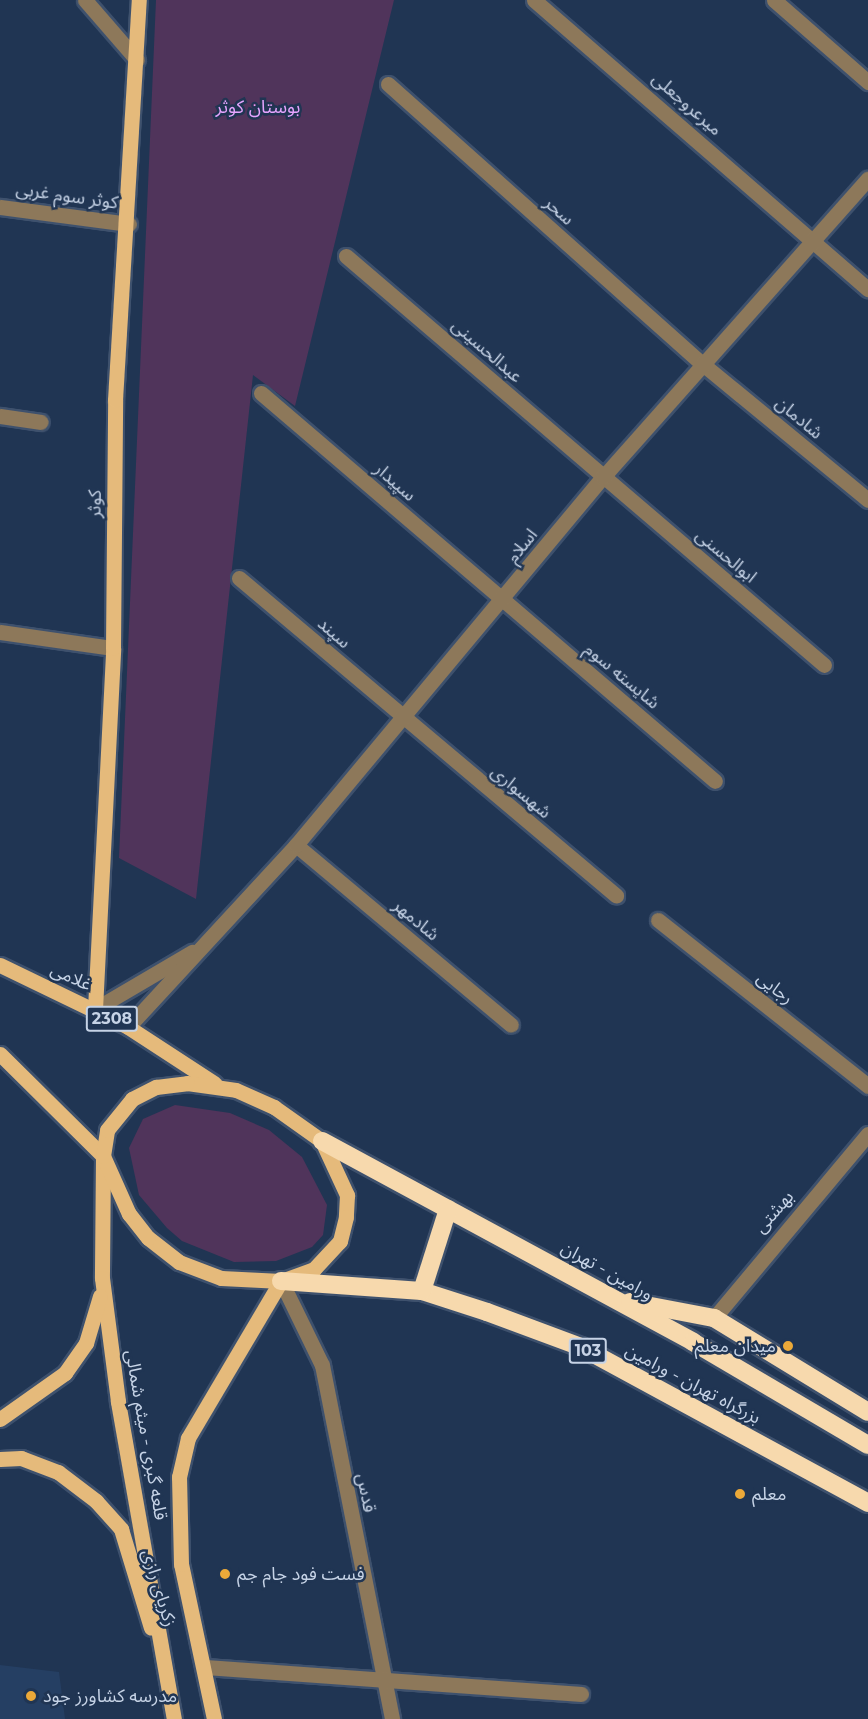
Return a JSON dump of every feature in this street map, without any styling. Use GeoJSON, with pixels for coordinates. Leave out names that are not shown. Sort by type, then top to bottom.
{"type":"FeatureCollection","features":[{"type":"Feature","properties":{"kind":"highway","name":"ورامین - تهران"},"geometry":{"type":"LineString","coordinates":[[322,1141],[613,1299],[868,1445]]}},
{"type":"Feature","properties":{"kind":"highway"},"geometry":{"type":"LineString","coordinates":[[422,1291],[448,1209]]}},
{"type":"Feature","properties":{"kind":"highway","name":"بزرگراه تهران - ورامین"},"geometry":{"type":"LineString","coordinates":[[281,1281],[422,1291],[581,1347],[868,1503]]}},
{"type":"Feature","properties":{"kind":"highway"},"geometry":{"type":"LineString","coordinates":[[613,1299],[714,1318],[868,1412]]}},
{"type":"Feature","properties":{"kind":"main road","name":"کوثر"},"geometry":{"type":"LineString","coordinates":[[95,1010],[113,648],[115,400],[129,224],[139,0]]}},
{"type":"Feature","properties":{"kind":"main road","name":"غلامی"},"geometry":{"type":"LineString","coordinates":[[0,965],[128,1027],[217,1085]]}},
{"type":"Feature","properties":{"kind":"main road"},"geometry":{"type":"LineString","coordinates":[[0,1054],[103,1156],[129,1214],[148,1238],[179,1262],[221,1278],[281,1281],[314,1269],[340,1241],[347,1195],[322,1141],[274,1107],[217,1085],[156,1087],[132,1099],[107,1130],[103,1156]]}},
{"type":"Feature","properties":{"kind":"main road","name":"قلعه گبری - میثم شمالی"},"geometry":{"type":"LineString","coordinates":[[103,1156],[102,1278],[118,1402],[174,1719]]}},
{"type":"Feature","properties":{"kind":"main road"},"geometry":{"type":"LineString","coordinates":[[0,1419],[31,1402],[65,1372],[86,1342],[102,1278]]}},
{"type":"Feature","properties":{"kind":"main road","name":"قلعه گبری - میثم شمالی"},"geometry":{"type":"LineString","coordinates":[[214,1719],[206,1667],[181,1564],[179,1477],[188,1438],[281,1281]]}},
{"type":"Feature","properties":{"kind":"main road","name":"زکریای رازی"},"geometry":{"type":"LineString","coordinates":[[0,1459],[21,1458],[58,1472],[96,1501],[121,1528],[170,1695]]}},
{"type":"Feature","properties":{"kind":"street"},"geometry":{"type":"LineString","coordinates":[[85,0],[137,60]]}},
{"type":"Feature","properties":{"kind":"street","name":"میرعروجعلی"},"geometry":{"type":"LineString","coordinates":[[534,0],[868,289]]}},
{"type":"Feature","properties":{"kind":"street"},"geometry":{"type":"LineString","coordinates":[[774,0],[868,82]]}},
{"type":"Feature","properties":{"kind":"street","name":"سحر"},"geometry":{"type":"LineString","coordinates":[[388,84],[705,366]]}},
{"type":"Feature","properties":{"kind":"street","name":"اسلام"},"geometry":{"type":"LineString","coordinates":[[128,1027],[210,941],[296,845],[503,601],[603,477],[705,366],[811,240],[868,179]]}},
{"type":"Feature","properties":{"kind":"street","name":"کوثر سوم غربی"},"geometry":{"type":"LineString","coordinates":[[0,207],[129,224]]}},
{"type":"Feature","properties":{"kind":"street","name":"عبدالحسینی"},"geometry":{"type":"LineString","coordinates":[[346,256],[603,477]]}},
{"type":"Feature","properties":{"kind":"street","name":"شادمان"},"geometry":{"type":"LineString","coordinates":[[705,366],[868,500]]}},
{"type":"Feature","properties":{"kind":"street","name":"سپیدار"},"geometry":{"type":"LineString","coordinates":[[261,393],[503,601]]}},
{"type":"Feature","properties":{"kind":"street"},"geometry":{"type":"LineString","coordinates":[[0,416],[41,422]]}},
{"type":"Feature","properties":{"kind":"street","name":"ابوالحسنی"},"geometry":{"type":"LineString","coordinates":[[603,477],[824,665]]}},
{"type":"Feature","properties":{"kind":"street","name":"سپند"},"geometry":{"type":"LineString","coordinates":[[239,578],[402,719]]}},
{"type":"Feature","properties":{"kind":"street","name":"شایسته سوم"},"geometry":{"type":"LineString","coordinates":[[503,601],[715,781]]}},
{"type":"Feature","properties":{"kind":"street"},"geometry":{"type":"LineString","coordinates":[[0,632],[113,648]]}},
{"type":"Feature","properties":{"kind":"street","name":"شهسواری"},"geometry":{"type":"LineString","coordinates":[[402,719],[616,896]]}},
{"type":"Feature","properties":{"kind":"street","name":"شادمهر"},"geometry":{"type":"LineString","coordinates":[[296,845],[511,1025]]}},
{"type":"Feature","properties":{"kind":"street","name":"رجایی"},"geometry":{"type":"LineString","coordinates":[[658,920],[868,1086]]}},
{"type":"Feature","properties":{"kind":"street"},"geometry":{"type":"LineString","coordinates":[[95,1010],[210,941]]}},
{"type":"Feature","properties":{"kind":"street","name":"بهشتی"},"geometry":{"type":"LineString","coordinates":[[714,1318],[868,1134]]}},
{"type":"Feature","properties":{"kind":"street","name":"قدس"},"geometry":{"type":"LineString","coordinates":[[281,1281],[322,1365],[381,1676],[392,1719]]}},
{"type":"Feature","properties":{"kind":"street"},"geometry":{"type":"LineString","coordinates":[[206,1667],[381,1676],[581,1694]]}},
{"type":"Feature","properties":{"kind":"shaded area","name":"مدرسه کشاورز جود"},"geometry":{"type":"Polygon","coordinates":[[[0,1665],[59,1672],[65,1719],[0,1719],[0,1665]]]}},
{"type":"Feature","properties":{"kind":"green space","name":"بوستان کوثر"},"geometry":{"type":"Polygon","coordinates":[[[156,0],[394,0],[295,406],[253,375],[196,899],[119,858],[156,0]]]}},
{"type":"Feature","properties":{"kind":"green space"},"geometry":{"type":"Polygon","coordinates":[[[175,1105],[230,1113],[269,1130],[302,1157],[327,1205],[323,1235],[312,1247],[276,1261],[234,1262],[182,1241],[167,1228],[139,1195],[129,1148],[143,1119],[175,1105]]]}},
{"type":"Feature","properties":{"kind":"place","name":"میدان معلم"},"geometry":{"type":"Point","coordinates":[788,1346]}},
{"type":"Feature","properties":{"kind":"place","name":"معلم"},"geometry":{"type":"Point","coordinates":[740,1494]}},
{"type":"Feature","properties":{"kind":"place","name":"فست فود جام جم"},"geometry":{"type":"Point","coordinates":[225,1574]}},
{"type":"Feature","properties":{"kind":"place","name":"مدرسه کشاورز جود"},"geometry":{"type":"Point","coordinates":[31,1696]}}]}
